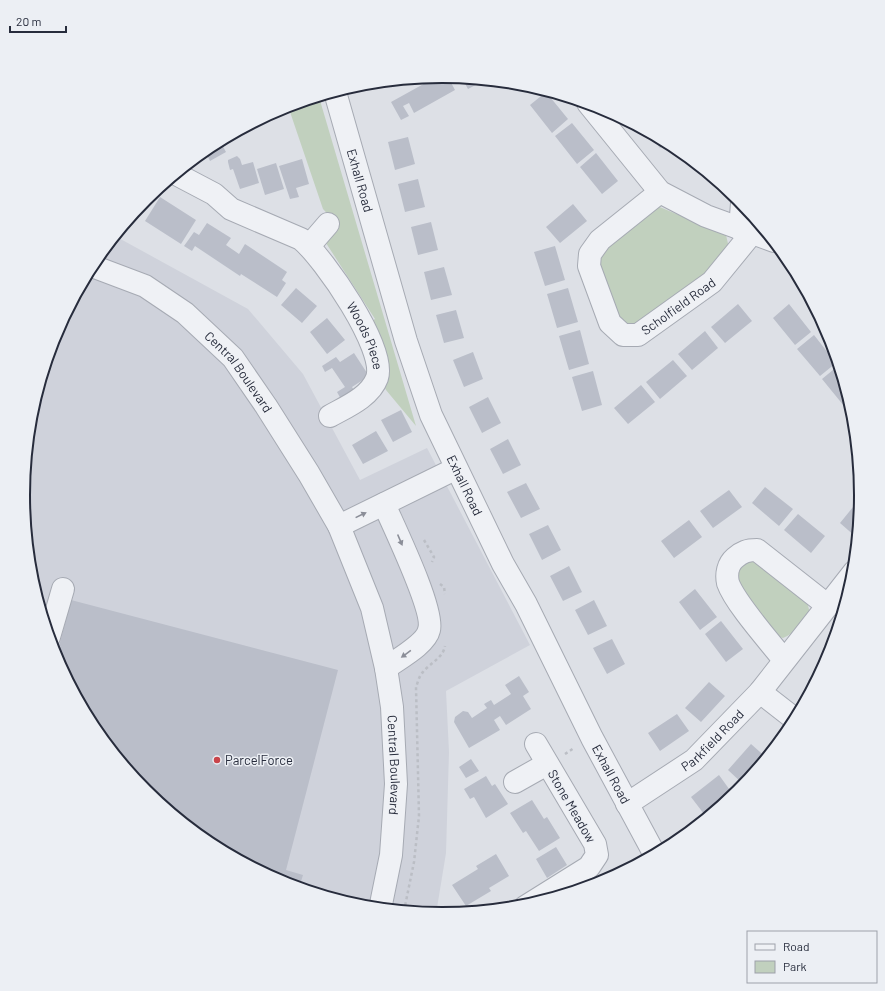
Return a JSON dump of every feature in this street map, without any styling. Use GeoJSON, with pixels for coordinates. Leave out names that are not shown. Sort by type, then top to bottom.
{"type":"FeatureCollection","features":[{"type":"Feature","properties":{"kind":"street","name":"Exhall Road"},"geometry":{"type":"LineString","coordinates":[[336,97],[406,341],[431,415],[455,469],[503,564],[526,604],[592,738],[653,851]]}},
{"type":"Feature","properties":{"kind":"street"},"geometry":{"type":"LineString","coordinates":[[596,112],[660,192],[706,216],[765,238]]}},
{"type":"Feature","properties":{"kind":"street","name":"Woods Piece"},"geometry":{"type":"LineString","coordinates":[[181,177],[214,194],[231,209],[301,239],[309,246],[336,280],[359,316],[378,365],[377,378],[366,393],[357,401],[330,416]]}},
{"type":"Feature","properties":{"kind":"street","name":"Scholfield Road"},"geometry":{"type":"LineString","coordinates":[[660,192],[600,240],[590,254],[589,266],[610,323],[623,335],[638,335],[712,282],[746,231]]}},
{"type":"Feature","properties":{"kind":"street"},"geometry":{"type":"LineString","coordinates":[[744,214],[746,231]]}},
{"type":"Feature","properties":{"kind":"street"},"geometry":{"type":"LineString","coordinates":[[309,246],[328,224]]}},
{"type":"Feature","properties":{"kind":"street","name":"Central Boulevard"},"geometry":{"type":"LineString","coordinates":[[98,268],[145,286],[185,312],[233,358],[266,406],[309,474],[338,526],[372,608],[386,668],[392,707],[396,784],[391,855],[381,903]]}},
{"type":"Feature","properties":{"kind":"street"},"geometry":{"type":"LineString","coordinates":[[338,526],[455,469]]}},
{"type":"Feature","properties":{"kind":"street"},"geometry":{"type":"LineString","coordinates":[[384,504],[417,580],[429,618],[430,630],[422,642],[386,668]]}},
{"type":"Feature","properties":{"kind":"street"},"geometry":{"type":"LineString","coordinates":[[784,660],[735,596],[728,583],[727,572],[733,560],[741,553],[748,550],[757,550],[827,605]]}},
{"type":"Feature","properties":{"kind":"street","name":"Parkfield Road"},"geometry":{"type":"LineString","coordinates":[[627,804],[694,760],[760,692],[846,582]]}},
{"type":"Feature","properties":{"kind":"street"},"geometry":{"type":"LineString","coordinates":[[52,627],[63,589]]}},
{"type":"Feature","properties":{"kind":"street"},"geometry":{"type":"LineString","coordinates":[[760,692],[791,716]]}},
{"type":"Feature","properties":{"kind":"street","name":"Stone Meadow"},"geometry":{"type":"LineString","coordinates":[[536,744],[595,844],[597,855],[589,867],[544,895]]}},
{"type":"Feature","properties":{"kind":"street","name":"Stone Meadow"},"geometry":{"type":"LineString","coordinates":[[515,782],[547,764]]}},
{"type":"Feature","properties":{"kind":"path"},"geometry":{"type":"LineString","coordinates":[[547,764],[592,738]]}},
{"type":"Feature","properties":{"kind":"shaded area"},"geometry":{"type":"Polygon","coordinates":[[[120,239],[248,309],[303,374],[360,480],[427,448],[530,645],[446,691],[449,752],[446,853],[437,908],[416,907],[362,900],[336,894],[285,877],[236,853],[191,823],[171,806],[132,767],[115,747],[85,702],[61,653],[44,602],[38,576],[31,522],[31,469],[38,415],[44,389],[61,338],[85,289],[120,239]]]}},
{"type":"Feature","properties":{"kind":"green space"},"geometry":{"type":"Polygon","coordinates":[[[320,102],[416,426],[386,390],[382,382],[368,324],[375,319],[326,243],[338,225],[323,209],[290,112],[320,102]]]}},
{"type":"Feature","properties":{"kind":"green space"},"geometry":{"type":"Polygon","coordinates":[[[655,205],[726,235],[729,248],[704,278],[634,326],[620,321],[598,262],[606,245],[655,205]]]}},
{"type":"Feature","properties":{"kind":"green space"},"geometry":{"type":"Polygon","coordinates":[[[751,560],[757,562],[807,602],[810,613],[795,631],[783,638],[777,636],[736,585],[739,568],[751,560]]]}},
{"type":"Feature","properties":{"kind":"building"},"geometry":{"type":"Polygon","coordinates":[[[451,83],[455,90],[414,113],[409,103],[403,106],[409,116],[401,120],[391,102],[424,84],[451,83]]]}},
{"type":"Feature","properties":{"kind":"building"},"geometry":{"type":"Polygon","coordinates":[[[465,84],[476,85],[468,89],[465,84]]]}},
{"type":"Feature","properties":{"kind":"building"},"geometry":{"type":"Polygon","coordinates":[[[542,95],[550,97],[568,119],[552,133],[530,105],[542,95]]]}},
{"type":"Feature","properties":{"kind":"building"},"geometry":{"type":"Polygon","coordinates":[[[572,123],[594,150],[577,164],[555,136],[572,123]]]}},
{"type":"Feature","properties":{"kind":"building"},"geometry":{"type":"Polygon","coordinates":[[[408,137],[415,164],[395,170],[388,142],[408,137]]]}},
{"type":"Feature","properties":{"kind":"building"},"geometry":{"type":"Polygon","coordinates":[[[223,146],[226,152],[210,161],[208,157],[223,146]]]}},
{"type":"Feature","properties":{"kind":"building"},"geometry":{"type":"Polygon","coordinates":[[[596,153],[618,181],[602,194],[580,167],[596,153]]]}},
{"type":"Feature","properties":{"kind":"building"},"geometry":{"type":"Polygon","coordinates":[[[237,156],[242,165],[253,162],[259,183],[240,189],[233,169],[230,170],[228,162],[228,160],[237,156]]]}},
{"type":"Feature","properties":{"kind":"building"},"geometry":{"type":"Polygon","coordinates":[[[302,159],[309,184],[296,188],[299,197],[290,199],[279,166],[302,159]]]}},
{"type":"Feature","properties":{"kind":"building"},"geometry":{"type":"Polygon","coordinates":[[[276,163],[284,189],[265,195],[257,169],[276,163]]]}},
{"type":"Feature","properties":{"kind":"building"},"geometry":{"type":"Polygon","coordinates":[[[418,179],[425,207],[405,212],[398,184],[418,179]]]}},
{"type":"Feature","properties":{"kind":"building"},"geometry":{"type":"Polygon","coordinates":[[[160,197],[196,220],[181,244],[145,221],[160,197]]]}},
{"type":"Feature","properties":{"kind":"building"},"geometry":{"type":"Polygon","coordinates":[[[573,204],[587,221],[560,243],[546,227],[573,204]]]}},
{"type":"Feature","properties":{"kind":"building"},"geometry":{"type":"Polygon","coordinates":[[[431,222],[438,250],[418,255],[411,227],[431,222]]]}},
{"type":"Feature","properties":{"kind":"building"},"geometry":{"type":"Polygon","coordinates":[[[207,223],[231,238],[226,245],[239,254],[245,244],[287,272],[282,280],[286,283],[277,297],[241,274],[240,276],[195,246],[192,251],[184,246],[194,232],[199,235],[207,223]]]}},
{"type":"Feature","properties":{"kind":"building"},"geometry":{"type":"Polygon","coordinates":[[[555,246],[565,280],[545,286],[534,252],[555,246]]]}},
{"type":"Feature","properties":{"kind":"building"},"geometry":{"type":"Polygon","coordinates":[[[444,267],[452,295],[431,300],[424,272],[444,267]]]}},
{"type":"Feature","properties":{"kind":"building"},"geometry":{"type":"Polygon","coordinates":[[[296,288],[317,306],[302,323],[281,305],[296,288]]]}},
{"type":"Feature","properties":{"kind":"building"},"geometry":{"type":"Polygon","coordinates":[[[568,288],[578,322],[557,328],[547,294],[568,288]]]}},
{"type":"Feature","properties":{"kind":"building"},"geometry":{"type":"Polygon","coordinates":[[[738,304],[752,321],[725,343],[711,327],[738,304]]]}},
{"type":"Feature","properties":{"kind":"building"},"geometry":{"type":"Polygon","coordinates":[[[789,304],[811,332],[795,345],[773,318],[789,304]]]}},
{"type":"Feature","properties":{"kind":"building"},"geometry":{"type":"Polygon","coordinates":[[[456,310],[464,338],[444,343],[436,315],[456,310]]]}},
{"type":"Feature","properties":{"kind":"building"},"geometry":{"type":"Polygon","coordinates":[[[327,318],[345,340],[327,354],[310,332],[327,318]]]}},
{"type":"Feature","properties":{"kind":"building"},"geometry":{"type":"Polygon","coordinates":[[[580,330],[589,364],[569,370],[559,336],[580,330]]]}},
{"type":"Feature","properties":{"kind":"building"},"geometry":{"type":"Polygon","coordinates":[[[705,331],[718,348],[692,370],[678,354],[705,331]]]}},
{"type":"Feature","properties":{"kind":"building"},"geometry":{"type":"Polygon","coordinates":[[[814,335],[830,356],[834,365],[820,376],[797,349],[814,335]]]}},
{"type":"Feature","properties":{"kind":"building"},"geometry":{"type":"Polygon","coordinates":[[[473,352],[483,379],[464,387],[453,360],[473,352]]]}},
{"type":"Feature","properties":{"kind":"building"},"geometry":{"type":"Polygon","coordinates":[[[354,353],[369,376],[352,387],[355,392],[342,401],[337,392],[345,387],[332,368],[325,372],[322,366],[336,357],[340,362],[354,353]]]}},
{"type":"Feature","properties":{"kind":"building"},"geometry":{"type":"Polygon","coordinates":[[[673,360],[687,376],[660,399],[646,382],[673,360]]]}},
{"type":"Feature","properties":{"kind":"building"},"geometry":{"type":"Polygon","coordinates":[[[835,369],[845,405],[844,406],[822,379],[835,369]]]}},
{"type":"Feature","properties":{"kind":"building"},"geometry":{"type":"Polygon","coordinates":[[[593,371],[602,405],[582,411],[572,377],[593,371]]]}},
{"type":"Feature","properties":{"kind":"building"},"geometry":{"type":"Polygon","coordinates":[[[641,385],[655,402],[628,424],[614,408],[641,385]]]}},
{"type":"Feature","properties":{"kind":"building"},"geometry":{"type":"Polygon","coordinates":[[[488,397],[501,423],[482,433],[469,407],[488,397]]]}},
{"type":"Feature","properties":{"kind":"building"},"geometry":{"type":"Polygon","coordinates":[[[401,410],[412,432],[393,442],[381,420],[401,410]]]}},
{"type":"Feature","properties":{"kind":"building"},"geometry":{"type":"Polygon","coordinates":[[[376,431],[388,451],[363,464],[352,445],[376,431]]]}},
{"type":"Feature","properties":{"kind":"building"},"geometry":{"type":"Polygon","coordinates":[[[508,439],[521,465],[503,474],[490,449],[508,439]]]}},
{"type":"Feature","properties":{"kind":"building"},"geometry":{"type":"Polygon","coordinates":[[[526,483],[540,509],[521,518],[507,492],[526,483]]]}},
{"type":"Feature","properties":{"kind":"building"},"geometry":{"type":"Polygon","coordinates":[[[765,487],[793,509],[779,526],[752,503],[765,487]]]}},
{"type":"Feature","properties":{"kind":"building"},"geometry":{"type":"Polygon","coordinates":[[[729,490],[742,507],[713,528],[700,511],[729,490]]]}},
{"type":"Feature","properties":{"kind":"building"},"geometry":{"type":"Polygon","coordinates":[[[855,505],[853,534],[840,523],[855,505]]]}},
{"type":"Feature","properties":{"kind":"building"},"geometry":{"type":"Polygon","coordinates":[[[798,514],[825,536],[811,553],[784,530],[798,514]]]}},
{"type":"Feature","properties":{"kind":"building"},"geometry":{"type":"Polygon","coordinates":[[[689,520],[702,537],[674,558],[661,541],[689,520]]]}},
{"type":"Feature","properties":{"kind":"building"},"geometry":{"type":"Polygon","coordinates":[[[548,525],[561,550],[542,560],[529,534],[548,525]]]}},
{"type":"Feature","properties":{"kind":"building"},"geometry":{"type":"Polygon","coordinates":[[[569,566],[582,592],[563,601],[550,576],[569,566]]]}},
{"type":"Feature","properties":{"kind":"building"},"geometry":{"type":"Polygon","coordinates":[[[695,589],[717,617],[700,630],[679,602],[695,589]]]}},
{"type":"Feature","properties":{"kind":"building","name":"ParcelForce"},"geometry":{"type":"Polygon","coordinates":[[[71,600],[338,670],[286,870],[303,875],[301,883],[285,877],[236,853],[191,823],[151,787],[115,747],[100,725],[85,702],[59,647],[71,600]]]}},
{"type":"Feature","properties":{"kind":"building"},"geometry":{"type":"Polygon","coordinates":[[[594,600],[607,626],[588,635],[575,610],[594,600]]]}},
{"type":"Feature","properties":{"kind":"building"},"geometry":{"type":"Polygon","coordinates":[[[721,621],[743,649],[726,662],[705,634],[721,621]]]}},
{"type":"Feature","properties":{"kind":"building"},"geometry":{"type":"Polygon","coordinates":[[[612,639],[625,664],[607,674],[593,648],[612,639]]]}},
{"type":"Feature","properties":{"kind":"building"},"geometry":{"type":"Polygon","coordinates":[[[814,674],[810,682],[808,681],[814,674]]]}},
{"type":"Feature","properties":{"kind":"building"},"geometry":{"type":"Polygon","coordinates":[[[519,676],[529,692],[523,696],[531,709],[506,725],[500,716],[494,720],[500,730],[469,748],[454,722],[455,717],[463,711],[468,712],[472,718],[487,708],[484,704],[491,700],[494,705],[511,694],[505,685],[519,676]]]}},
{"type":"Feature","properties":{"kind":"building"},"geometry":{"type":"Polygon","coordinates":[[[709,682],[725,696],[701,722],[685,708],[709,682]]]}},
{"type":"Feature","properties":{"kind":"building"},"geometry":{"type":"Polygon","coordinates":[[[677,714],[689,731],[660,751],[648,733],[677,714]]]}},
{"type":"Feature","properties":{"kind":"building"},"geometry":{"type":"Polygon","coordinates":[[[751,744],[763,755],[740,781],[728,770],[751,744]]]}},
{"type":"Feature","properties":{"kind":"building"},"geometry":{"type":"Polygon","coordinates":[[[471,759],[479,771],[466,778],[459,767],[471,759]]]}},
{"type":"Feature","properties":{"kind":"building"},"geometry":{"type":"Polygon","coordinates":[[[719,775],[730,791],[704,814],[691,797],[719,775]]]}},
{"type":"Feature","properties":{"kind":"building"},"geometry":{"type":"Polygon","coordinates":[[[486,776],[492,786],[495,784],[508,804],[486,818],[474,797],[470,799],[464,789],[486,776]]]}},
{"type":"Feature","properties":{"kind":"building"},"geometry":{"type":"Polygon","coordinates":[[[532,800],[544,819],[547,817],[560,838],[539,851],[526,831],[523,833],[510,813],[532,800]]]}},
{"type":"Feature","properties":{"kind":"building"},"geometry":{"type":"Polygon","coordinates":[[[556,847],[567,865],[547,878],[536,859],[556,847]]]}},
{"type":"Feature","properties":{"kind":"building"},"geometry":{"type":"Polygon","coordinates":[[[496,854],[509,876],[489,888],[491,891],[466,906],[452,885],[478,869],[476,866],[496,854]]]}},
{"type":"Feature","properties":{"kind":"place","name":"ParcelForce"},"geometry":{"type":"Point","coordinates":[217,760]}}]}
